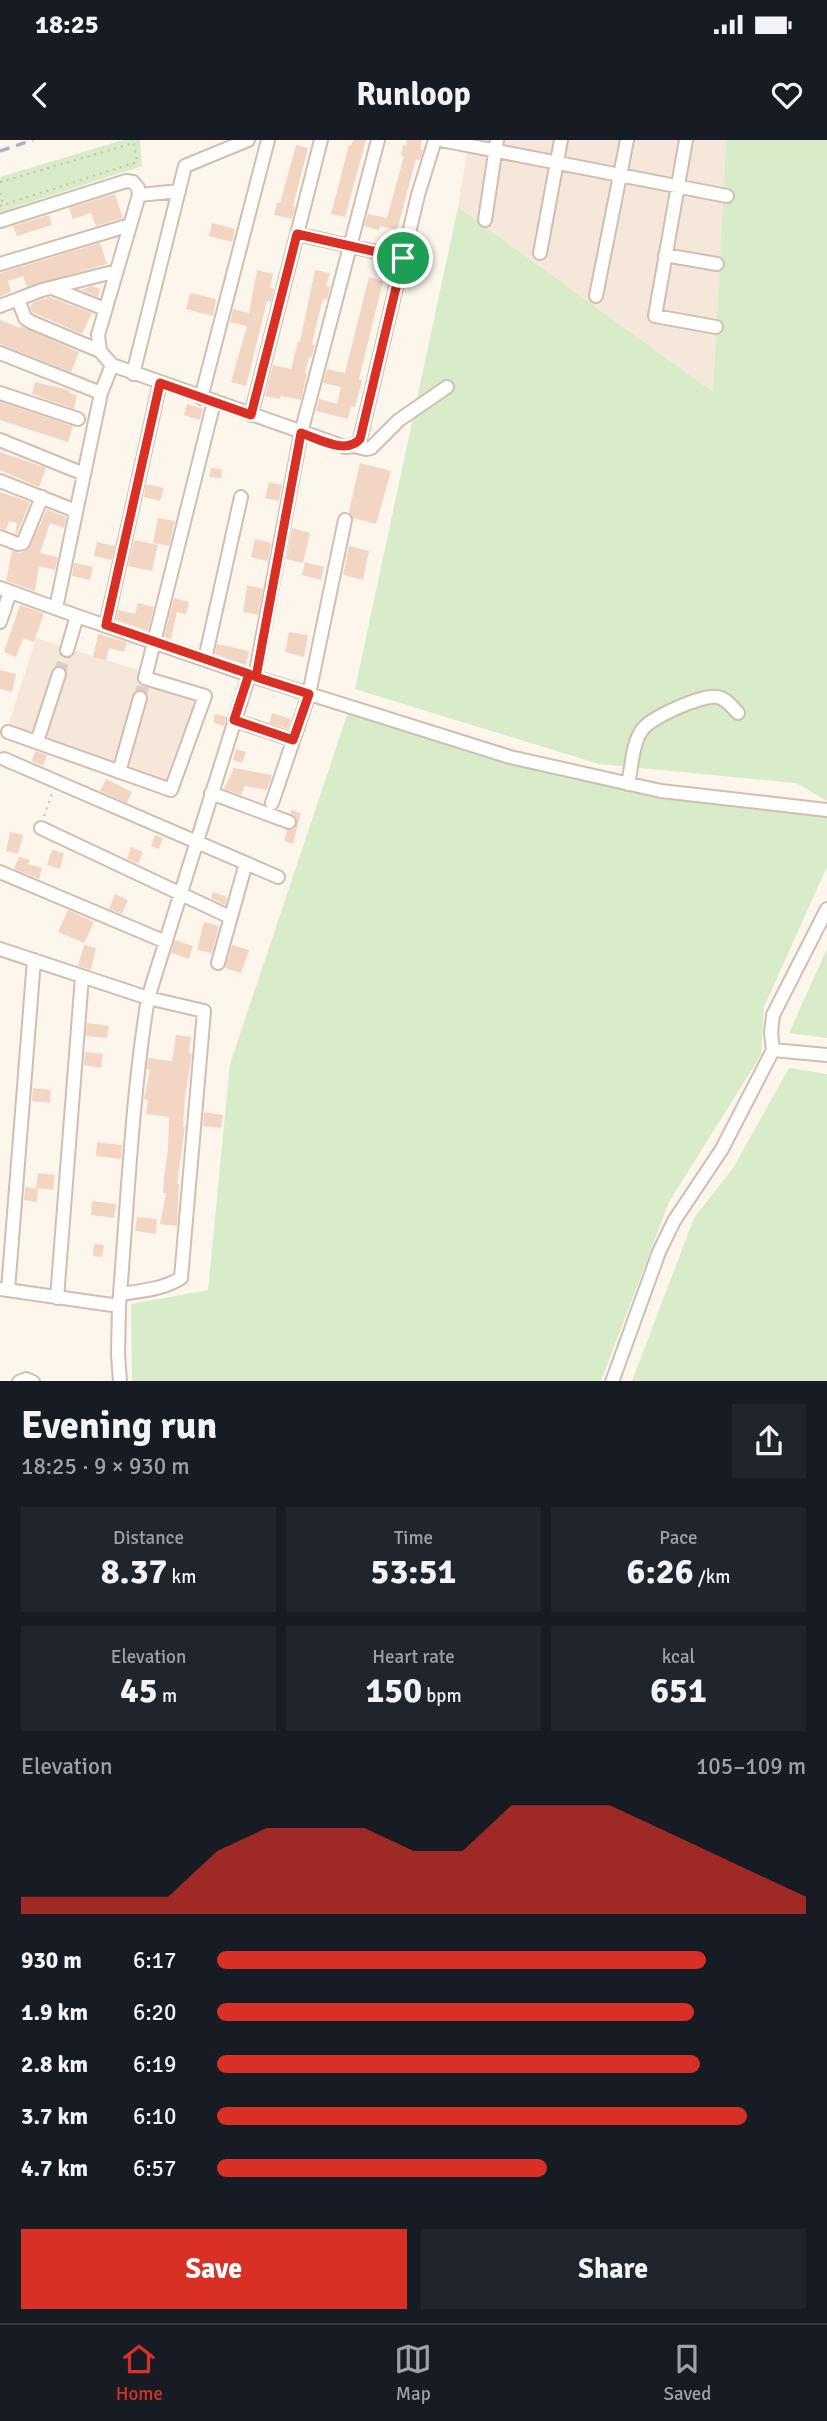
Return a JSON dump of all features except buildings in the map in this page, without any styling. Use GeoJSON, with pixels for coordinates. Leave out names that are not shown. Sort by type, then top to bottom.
{"type":"FeatureCollection","features":[{"type":"Feature","properties":{"kind":"street"},"geometry":{"type":"LineString","coordinates":[[133,374],[185,166],[248,140]]}},
{"type":"Feature","properties":{"kind":"street"},"geometry":{"type":"LineString","coordinates":[[8,732],[172,790],[205,696],[145,678],[268,140]]}},
{"type":"Feature","properties":{"kind":"street"},"geometry":{"type":"LineString","coordinates":[[251,415],[321,140]]}},
{"type":"Feature","properties":{"kind":"street"},"geometry":{"type":"LineString","coordinates":[[120,1381],[120,1300],[142,1035],[148,998],[234,720],[252,676],[301,433],[378,140]]}},
{"type":"Feature","properties":{"kind":"street"},"geometry":{"type":"LineString","coordinates":[[354,446],[360,439],[418,195],[435,140]]}},
{"type":"Feature","properties":{"kind":"street"},"geometry":{"type":"LineString","coordinates":[[441,140],[496,145],[620,176],[727,196]]}},
{"type":"Feature","properties":{"kind":"street"},"geometry":{"type":"LineString","coordinates":[[540,253],[561,140]]}},
{"type":"Feature","properties":{"kind":"street"},"geometry":{"type":"LineString","coordinates":[[596,296],[627,140]]}},
{"type":"Feature","properties":{"kind":"street"},"geometry":{"type":"LineString","coordinates":[[686,140],[655,316],[716,327]]}},
{"type":"Feature","properties":{"kind":"street"},"geometry":{"type":"LineString","coordinates":[[485,220],[496,145]]}},
{"type":"Feature","properties":{"kind":"street"},"geometry":{"type":"LineString","coordinates":[[0,221],[126,181],[133,182],[138,188],[139,195],[98,335],[100,351]]}},
{"type":"Feature","properties":{"kind":"street"},"geometry":{"type":"LineString","coordinates":[[139,195],[179,191]]}},
{"type":"Feature","properties":{"kind":"street"},"geometry":{"type":"LineString","coordinates":[[0,264],[130,225]]}},
{"type":"Feature","properties":{"kind":"street"},"geometry":{"type":"LineString","coordinates":[[297,234],[403,258]]}},
{"type":"Feature","properties":{"kind":"street"},"geometry":{"type":"LineString","coordinates":[[665,255],[717,264]]}},
{"type":"Feature","properties":{"kind":"street"},"geometry":{"type":"LineString","coordinates":[[0,306],[52,288],[117,271]]}},
{"type":"Feature","properties":{"kind":"street"},"geometry":{"type":"LineString","coordinates":[[52,288],[105,309]]}},
{"type":"Feature","properties":{"kind":"street"},"geometry":{"type":"LineString","coordinates":[[18,299],[25,318],[100,351],[112,365],[345,447],[371,448],[399,420],[447,387]]}},
{"type":"Feature","properties":{"kind":"street"},"geometry":{"type":"LineString","coordinates":[[0,353],[101,393]]}},
{"type":"Feature","properties":{"kind":"street"},"geometry":{"type":"LineString","coordinates":[[56,608],[101,393],[112,365]]}},
{"type":"Feature","properties":{"kind":"street"},"geometry":{"type":"LineString","coordinates":[[106,625],[160,383]]}},
{"type":"Feature","properties":{"kind":"street"},"geometry":{"type":"LineString","coordinates":[[0,393],[78,419]]}},
{"type":"Feature","properties":{"kind":"street"},"geometry":{"type":"LineString","coordinates":[[0,440],[84,474]]}},
{"type":"Feature","properties":{"kind":"street"},"geometry":{"type":"LineString","coordinates":[[0,481],[76,511]]}},
{"type":"Feature","properties":{"kind":"street"},"geometry":{"type":"LineString","coordinates":[[0,537],[18,544],[23,543],[42,497]]}},
{"type":"Feature","properties":{"kind":"street"},"geometry":{"type":"LineString","coordinates":[[205,659],[241,497]]}},
{"type":"Feature","properties":{"kind":"street"},"geometry":{"type":"LineString","coordinates":[[272,803],[309,694],[345,520]]}},
{"type":"Feature","properties":{"kind":"street"},"geometry":{"type":"LineString","coordinates":[[0,622],[5,590],[252,676],[510,757],[661,791],[827,810]]}},
{"type":"Feature","properties":{"kind":"street"},"geometry":{"type":"LineString","coordinates":[[67,650],[77,616]]}},
{"type":"Feature","properties":{"kind":"street"},"geometry":{"type":"LineString","coordinates":[[37,743],[59,674]]}},
{"type":"Feature","properties":{"kind":"street"},"geometry":{"type":"LineString","coordinates":[[628,784],[638,736],[651,720],[707,697],[718,696],[738,713]]}},
{"type":"Feature","properties":{"kind":"street"},"geometry":{"type":"LineString","coordinates":[[119,772],[140,698]]}},
{"type":"Feature","properties":{"kind":"street"},"geometry":{"type":"LineString","coordinates":[[234,720],[293,740]]}},
{"type":"Feature","properties":{"kind":"street"},"geometry":{"type":"LineString","coordinates":[[4,759],[278,877]]}},
{"type":"Feature","properties":{"kind":"street"},"geometry":{"type":"LineString","coordinates":[[211,793],[289,822]]}},
{"type":"Feature","properties":{"kind":"street"},"geometry":{"type":"LineString","coordinates":[[41,828],[230,917]]}},
{"type":"Feature","properties":{"kind":"street"},"geometry":{"type":"LineString","coordinates":[[218,963],[246,863]]}},
{"type":"Feature","properties":{"kind":"street"},"geometry":{"type":"LineString","coordinates":[[0,872],[166,942]]}},
{"type":"Feature","properties":{"kind":"street"},"geometry":{"type":"LineString","coordinates":[[612,1381],[659,1252],[674,1221],[722,1149],[773,1050],[773,1015],[827,909]]}},
{"type":"Feature","properties":{"kind":"street"},"geometry":{"type":"LineString","coordinates":[[0,949],[34,960],[148,998],[204,1011],[181,1278],[174,1283],[120,1300],[57,1298],[4,1289],[34,960]]}},
{"type":"Feature","properties":{"kind":"street"},"geometry":{"type":"LineString","coordinates":[[57,1298],[82,976]]}},
{"type":"Feature","properties":{"kind":"street"},"geometry":{"type":"LineString","coordinates":[[773,1050],[827,1055]]}},
{"type":"Feature","properties":{"kind":"street"},"geometry":{"type":"LineString","coordinates":[[19,1381],[33,1381]]}},
{"type":"Feature","properties":{"kind":"path"},"geometry":{"type":"LineString","coordinates":[[0,182],[134,143],[137,162],[2,205],[0,193]]}},
{"type":"Feature","properties":{"kind":"path"},"geometry":{"type":"LineString","coordinates":[[41,828],[41,820],[47,811],[57,781]]}},
{"type":"Feature","properties":{"kind":"shaded area"},"geometry":{"type":"Polygon","coordinates":[[[469,140],[726,140],[713,392],[458,207],[469,140]]]}},
{"type":"Feature","properties":{"kind":"shaded area"},"geometry":{"type":"Polygon","coordinates":[[[36,638],[211,693],[179,794],[4,739],[36,638]]]}},
{"type":"Feature","properties":{"kind":"green space"},"geometry":{"type":"Polygon","coordinates":[[[123,140],[140,140],[142,166],[0,212],[0,177],[123,140]]]}},
{"type":"Feature","properties":{"kind":"green space"},"geometry":{"type":"Polygon","coordinates":[[[726,140],[827,140],[827,801],[796,783],[599,764],[355,689],[458,207],[713,392],[726,140]]]}},
{"type":"Feature","properties":{"kind":"green space"},"geometry":{"type":"Polygon","coordinates":[[[348,712],[642,793],[827,817],[827,867],[764,1007],[761,1055],[669,1202],[601,1381],[132,1381],[131,1304],[208,1290],[230,1064],[348,712]]]}},
{"type":"Feature","properties":{"kind":"green space"},"geometry":{"type":"Polygon","coordinates":[[[827,949],[827,1038],[789,1033],[827,949]]]}},
{"type":"Feature","properties":{"kind":"green space"},"geometry":{"type":"Polygon","coordinates":[[[789,1068],[827,1074],[827,1381],[632,1381],[694,1218],[733,1168],[789,1068]]]}},
{"type":"Feature","properties":{"kind":"tunnel"},"geometry":{"type":"LineString","coordinates":[[59,674],[67,650]]}},
{"type":"Feature","properties":{"kind":"tunnel"},"geometry":{"type":"LineString","coordinates":[[140,698],[145,678]]}},
{"type":"Feature","properties":{"kind":"railway"},"geometry":{"type":"LineString","coordinates":[[0,151],[33,140]]}},
{"type":"Feature","properties":{"kind":"route"},"geometry":{"type":"LineString","coordinates":[[297,234],[403,258],[360,439],[354,446],[345,447],[301,433],[256,677],[309,694],[293,740],[234,720],[249,674],[106,625],[160,383],[251,415],[297,234]]}}]}
